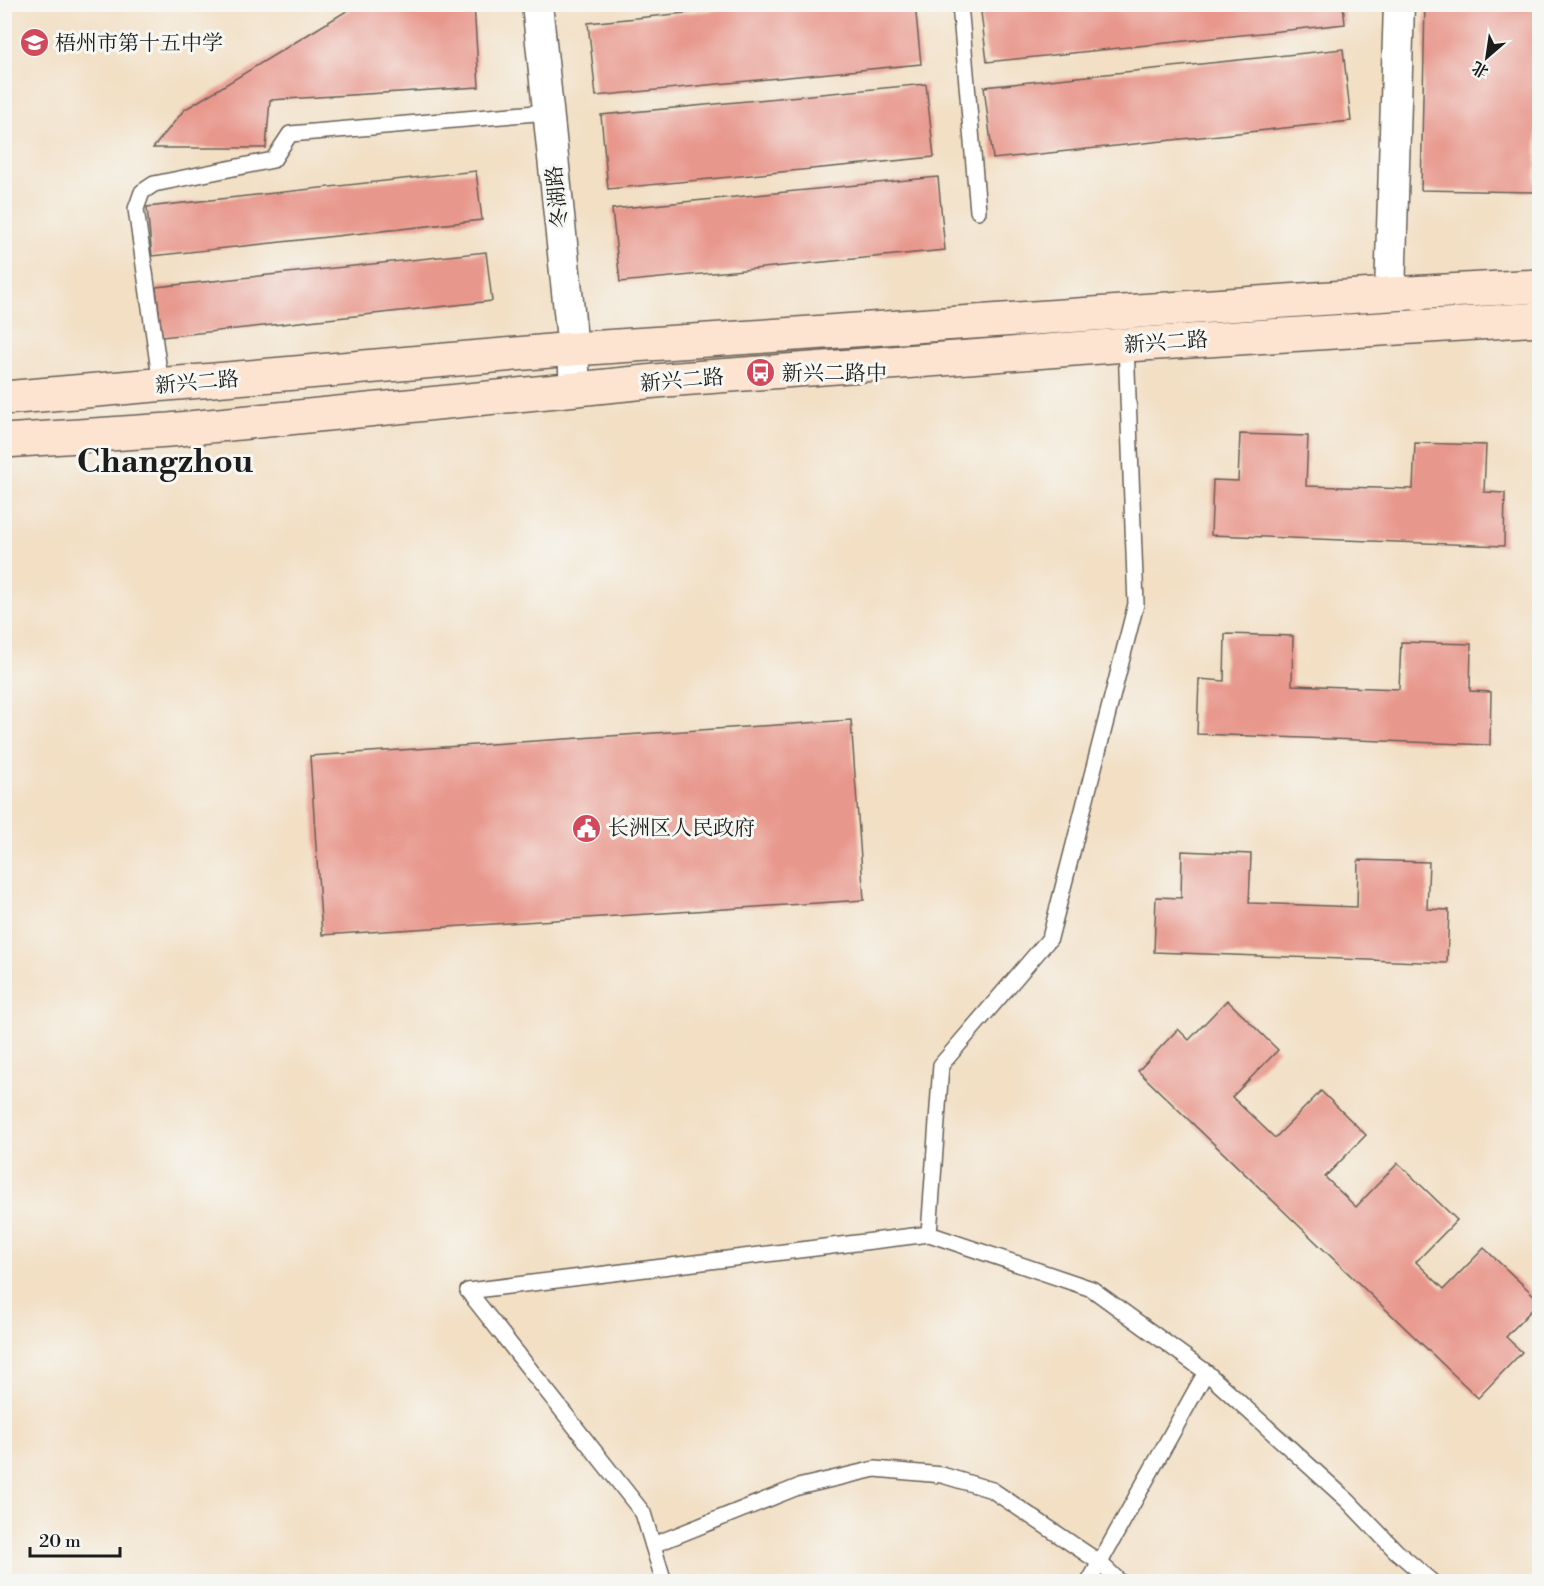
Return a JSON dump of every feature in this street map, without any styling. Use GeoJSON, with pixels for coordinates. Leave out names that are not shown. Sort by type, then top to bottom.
{"type":"FeatureCollection","features":[{"type":"Feature","properties":{"kind":"main road","name":"新兴二路"},"geometry":{"type":"LineString","coordinates":[[4,398],[573,349],[1539,286]]}},
{"type":"Feature","properties":{"kind":"main road","name":"新兴二路"},"geometry":{"type":"LineString","coordinates":[[4,441],[170,430],[666,380],[1126,345],[1539,319]]}},
{"type":"Feature","properties":{"kind":"street","name":"冬湖路"},"geometry":{"type":"LineString","coordinates":[[537,4],[573,349],[575,390]]}},
{"type":"Feature","properties":{"kind":"street"},"geometry":{"type":"LineString","coordinates":[[1390,294],[1399,4]]}},
{"type":"Feature","properties":{"kind":"lane"},"geometry":{"type":"LineString","coordinates":[[960,4],[978,211]]}},
{"type":"Feature","properties":{"kind":"lane"},"geometry":{"type":"LineString","coordinates":[[161,385],[136,209],[142,192],[154,184],[273,160],[290,134],[548,112]]}},
{"type":"Feature","properties":{"kind":"lane"},"geometry":{"type":"LineString","coordinates":[[929,1234],[941,1065],[1050,938],[1136,604],[1126,345]]}},
{"type":"Feature","properties":{"kind":"lane"},"geometry":{"type":"LineString","coordinates":[[664,1581],[643,1514],[468,1291],[929,1234],[1092,1289],[1206,1372],[1348,1501],[1396,1551],[1432,1581]]}},
{"type":"Feature","properties":{"kind":"lane"},"geometry":{"type":"LineString","coordinates":[[1089,1581],[1206,1372]]}},
{"type":"Feature","properties":{"kind":"lane"},"geometry":{"type":"LineString","coordinates":[[653,1545],[798,1487],[875,1469],[942,1475],[992,1490],[1099,1562],[1120,1581]]}},
{"type":"Feature","properties":{"kind":"building"},"geometry":{"type":"Polygon","coordinates":[[[358,4],[474,4],[479,87],[270,100],[266,148],[153,148],[184,110],[358,4]]]}},
{"type":"Feature","properties":{"kind":"building"},"geometry":{"type":"Polygon","coordinates":[[[774,4],[915,4],[921,64],[596,96],[588,23],[774,4]]]}},
{"type":"Feature","properties":{"kind":"building"},"geometry":{"type":"Polygon","coordinates":[[[980,4],[1343,4],[1345,24],[987,62],[980,4]]]}},
{"type":"Feature","properties":{"kind":"building"},"geometry":{"type":"Polygon","coordinates":[[[1425,4],[1540,4],[1535,192],[1421,190],[1425,4]]]}},
{"type":"Feature","properties":{"kind":"building"},"geometry":{"type":"Polygon","coordinates":[[[1343,49],[1351,121],[993,159],[984,87],[1343,49]]]}},
{"type":"Feature","properties":{"kind":"building"},"geometry":{"type":"Polygon","coordinates":[[[926,84],[934,157],[608,189],[601,115],[926,84]]]}},
{"type":"Feature","properties":{"kind":"building"},"geometry":{"type":"Polygon","coordinates":[[[476,171],[482,220],[152,256],[147,207],[476,171]]]}},
{"type":"Feature","properties":{"kind":"building"},"geometry":{"type":"Polygon","coordinates":[[[938,177],[945,250],[620,282],[612,209],[938,177]]]}},
{"type":"Feature","properties":{"kind":"building"},"geometry":{"type":"Polygon","coordinates":[[[486,252],[492,301],[162,337],[156,287],[486,252]]]}},
{"type":"Feature","properties":{"kind":"building"},"geometry":{"type":"Polygon","coordinates":[[[1240,434],[1308,436],[1306,486],[1413,489],[1415,443],[1486,445],[1484,492],[1505,493],[1504,546],[1211,535],[1213,480],[1238,481],[1240,434]]]}},
{"type":"Feature","properties":{"kind":"building"},"geometry":{"type":"Polygon","coordinates":[[[1225,634],[1293,636],[1292,685],[1399,689],[1401,642],[1471,644],[1470,691],[1491,692],[1490,745],[1197,734],[1199,679],[1224,681],[1225,634]]]}},
{"type":"Feature","properties":{"kind":"building","name":"长洲区人民政府"},"geometry":{"type":"Polygon","coordinates":[[[851,720],[864,900],[322,935],[310,756],[851,720]]]}},
{"type":"Feature","properties":{"kind":"building"},"geometry":{"type":"Polygon","coordinates":[[[1182,851],[1251,854],[1249,903],[1357,907],[1358,860],[1429,862],[1427,909],[1449,910],[1447,963],[1154,952],[1156,897],[1181,898],[1182,851]]]}},
{"type":"Feature","properties":{"kind":"building"},"geometry":{"type":"Polygon","coordinates":[[[1227,1000],[1278,1050],[1232,1097],[1275,1138],[1321,1091],[1366,1135],[1325,1177],[1356,1207],[1398,1163],[1457,1220],[1416,1262],[1444,1289],[1484,1248],[1540,1301],[1506,1337],[1522,1352],[1478,1398],[1138,1071],[1178,1029],[1189,1040],[1227,1000]]]}},
{"type":"Feature","properties":{"kind":"building"},"geometry":{"type":"Polygon","coordinates":[[[1538,1165],[1540,1165],[1540,1217],[1536,1217],[1538,1165]]]}},
{"type":"Feature","properties":{"kind":"place","name":"梧州市第十五中学"},"geometry":{"type":"Point","coordinates":[34,43]}},
{"type":"Feature","properties":{"kind":"place","name":"新兴二路中"},"geometry":{"type":"Point","coordinates":[761,373]}},
{"type":"Feature","properties":{"kind":"place","name":"长洲区人民政府"},"geometry":{"type":"Point","coordinates":[587,828]}},
{"type":"Feature","properties":{"kind":"district","name":"Changzhou"},"geometry":{"type":"Point","coordinates":[165,460]}}]}
